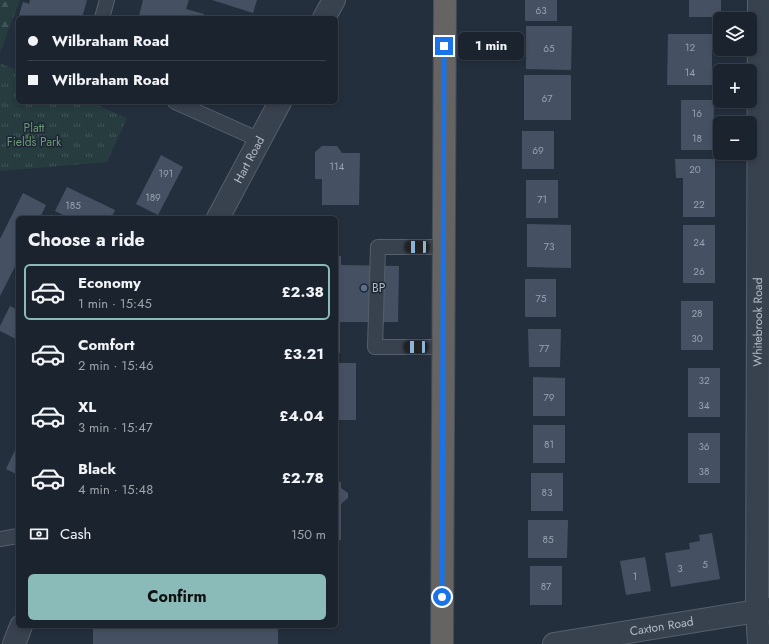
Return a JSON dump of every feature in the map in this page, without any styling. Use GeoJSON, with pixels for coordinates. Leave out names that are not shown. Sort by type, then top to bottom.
{"type":"FeatureCollection","features":[{"type":"Feature","properties":{"kind":"highway"},"geometry":{"type":"LineString","coordinates":[[442,644],[445,0]]}},
{"type":"Feature","properties":{"kind":"street"},"geometry":{"type":"LineString","coordinates":[[325,16],[334,0]]}},
{"type":"Feature","properties":{"kind":"street","name":"Whitebrook Road"},"geometry":{"type":"LineString","coordinates":[[758,644],[763,610],[759,0]]}},
{"type":"Feature","properties":{"kind":"street","name":"Hart Road"},"geometry":{"type":"LineString","coordinates":[[219,216],[279,104]]}},
{"type":"Feature","properties":{"kind":"street","name":"Caxton Road"},"geometry":{"type":"LineString","coordinates":[[554,644],[763,610]]}},
{"type":"Feature","properties":{"kind":"street"},"geometry":{"type":"LineString","coordinates":[[14,644],[21,628]]}},
{"type":"Feature","properties":{"kind":"lane"},"geometry":{"type":"LineString","coordinates":[[103,16],[107,0]]}},
{"type":"Feature","properties":{"kind":"lane"},"geometry":{"type":"LineString","coordinates":[[179,104],[260,140]]}},
{"type":"Feature","properties":{"kind":"lane"},"geometry":{"type":"LineString","coordinates":[[443,347],[375,347],[378,247],[444,247]]}},
{"type":"Feature","properties":{"kind":"lane"},"geometry":{"type":"LineString","coordinates":[[0,539],[16,536]]}},
{"type":"Feature","properties":{"kind":"green space"},"geometry":{"type":"Polygon","coordinates":[[[0,0],[20,0],[0,52],[0,0]]]}},
{"type":"Feature","properties":{"kind":"green space","name":"Platt Fields Park"},"geometry":{"type":"Polygon","coordinates":[[[0,63],[16,70],[16,104],[95,104],[127,118],[107,162],[0,171],[0,63]]]}},
{"type":"Feature","properties":{"kind":"building"},"geometry":{"type":"Polygon","coordinates":[[[30,0],[87,0],[83,16],[19,15],[23,2],[29,4],[30,0]]]}},
{"type":"Feature","properties":{"kind":"building"},"geometry":{"type":"Polygon","coordinates":[[[143,0],[189,0],[186,9],[204,14],[204,16],[139,16],[143,0]]]}},
{"type":"Feature","properties":{"kind":"building"},"geometry":{"type":"Polygon","coordinates":[[[212,0],[257,0],[253,13],[212,0]]]}},
{"type":"Feature","properties":{"kind":"building"},"geometry":{"type":"Polygon","coordinates":[[[525,0],[557,0],[557,21],[525,21],[525,0]]]}},
{"type":"Feature","properties":{"kind":"building"},"geometry":{"type":"Polygon","coordinates":[[[689,0],[721,0],[721,12],[713,12],[713,17],[689,17],[689,0]]]}},
{"type":"Feature","properties":{"kind":"building"},"geometry":{"type":"Polygon","coordinates":[[[526,26],[572,26],[571,70],[526,69],[526,26]]]}},
{"type":"Feature","properties":{"kind":"building"},"geometry":{"type":"Polygon","coordinates":[[[668,34],[712,34],[712,85],[667,85],[668,34]]]}},
{"type":"Feature","properties":{"kind":"building"},"geometry":{"type":"Polygon","coordinates":[[[524,75],[571,75],[571,120],[524,120],[524,75]]]}},
{"type":"Feature","properties":{"kind":"building"},"geometry":{"type":"Polygon","coordinates":[[[681,100],[713,100],[713,150],[681,150],[681,100]]]}},
{"type":"Feature","properties":{"kind":"building"},"geometry":{"type":"Polygon","coordinates":[[[522,131],[554,131],[554,169],[522,169],[522,131]]]}},
{"type":"Feature","properties":{"kind":"building"},"geometry":{"type":"Polygon","coordinates":[[[322,146],[337,146],[342,153],[360,153],[359,205],[322,205],[322,179],[315,179],[315,152],[322,146]]]}},
{"type":"Feature","properties":{"kind":"building"},"geometry":{"type":"Polygon","coordinates":[[[161,155],[183,167],[158,215],[136,204],[161,155]]]}},
{"type":"Feature","properties":{"kind":"building"},"geometry":{"type":"Polygon","coordinates":[[[675,159],[715,160],[715,217],[683,217],[683,178],[676,178],[675,159]]]}},
{"type":"Feature","properties":{"kind":"building"},"geometry":{"type":"Polygon","coordinates":[[[526,180],[558,180],[558,218],[526,218],[526,180]]]}},
{"type":"Feature","properties":{"kind":"building"},"geometry":{"type":"Polygon","coordinates":[[[67,187],[115,210],[112,216],[65,216],[55,211],[67,187]]]}},
{"type":"Feature","properties":{"kind":"building"},"geometry":{"type":"Polygon","coordinates":[[[23,193],[46,205],[41,216],[16,216],[16,265],[0,296],[0,239],[23,193]]]}},
{"type":"Feature","properties":{"kind":"building"},"geometry":{"type":"Polygon","coordinates":[[[527,224],[571,225],[571,268],[527,267],[527,224]]]}},
{"type":"Feature","properties":{"kind":"building"},"geometry":{"type":"Polygon","coordinates":[[[683,225],[715,225],[715,283],[683,283],[683,225]]]}},
{"type":"Feature","properties":{"kind":"building"},"geometry":{"type":"Polygon","coordinates":[[[338,256],[341,256],[341,265],[399,266],[398,322],[340,322],[340,353],[338,353],[338,256]]]}},
{"type":"Feature","properties":{"kind":"building"},"geometry":{"type":"Polygon","coordinates":[[[525,279],[556,279],[556,317],[525,317],[525,279]]]}},
{"type":"Feature","properties":{"kind":"building"},"geometry":{"type":"Polygon","coordinates":[[[681,301],[713,301],[713,350],[681,350],[681,301]]]}},
{"type":"Feature","properties":{"kind":"building"},"geometry":{"type":"Polygon","coordinates":[[[10,306],[16,309],[16,339],[0,331],[0,326],[10,306]]]}},
{"type":"Feature","properties":{"kind":"building"},"geometry":{"type":"Polygon","coordinates":[[[528,329],[561,329],[560,367],[529,367],[528,329]]]}},
{"type":"Feature","properties":{"kind":"building"},"geometry":{"type":"Polygon","coordinates":[[[338,363],[356,363],[356,420],[338,420],[338,363]]]}},
{"type":"Feature","properties":{"kind":"building"},"geometry":{"type":"Polygon","coordinates":[[[688,368],[720,368],[720,417],[688,417],[688,368]]]}},
{"type":"Feature","properties":{"kind":"building"},"geometry":{"type":"Polygon","coordinates":[[[533,377],[565,378],[565,416],[533,416],[533,377]]]}},
{"type":"Feature","properties":{"kind":"building"},"geometry":{"type":"Polygon","coordinates":[[[533,425],[565,425],[565,463],[533,463],[533,425]]]}},
{"type":"Feature","properties":{"kind":"building"},"geometry":{"type":"Polygon","coordinates":[[[688,433],[720,433],[720,483],[688,483],[688,433]]]}},
{"type":"Feature","properties":{"kind":"building"},"geometry":{"type":"Polygon","coordinates":[[[16,448],[16,474],[6,469],[16,448]]]}},
{"type":"Feature","properties":{"kind":"building"},"geometry":{"type":"Polygon","coordinates":[[[531,473],[563,473],[563,511],[531,511],[531,473]]]}},
{"type":"Feature","properties":{"kind":"building"},"geometry":{"type":"Polygon","coordinates":[[[338,482],[341,482],[341,488],[348,493],[348,498],[341,504],[341,540],[338,540],[338,482]]]}},
{"type":"Feature","properties":{"kind":"building"},"geometry":{"type":"Polygon","coordinates":[[[528,520],[568,520],[567,558],[528,558],[528,520]]]}},
{"type":"Feature","properties":{"kind":"building"},"geometry":{"type":"Polygon","coordinates":[[[712,533],[720,579],[671,587],[665,553],[690,549],[689,543],[700,541],[699,535],[712,533]]]}},
{"type":"Feature","properties":{"kind":"building"},"geometry":{"type":"Polygon","coordinates":[[[645,557],[651,591],[626,595],[620,561],[645,557]]]}},
{"type":"Feature","properties":{"kind":"building"},"geometry":{"type":"Polygon","coordinates":[[[530,566],[562,566],[562,605],[530,605],[530,566]]]}},
{"type":"Feature","properties":{"kind":"building"},"geometry":{"type":"Polygon","coordinates":[[[93,628],[278,628],[278,644],[93,644],[93,628]]]}},
{"type":"Feature","properties":{"kind":"place","name":"BP"},"geometry":{"type":"Point","coordinates":[364,288]}},
{"type":"Feature","properties":{"kind":"route"},"geometry":{"type":"LineString","coordinates":[[442,597],[444,46]]}}]}
